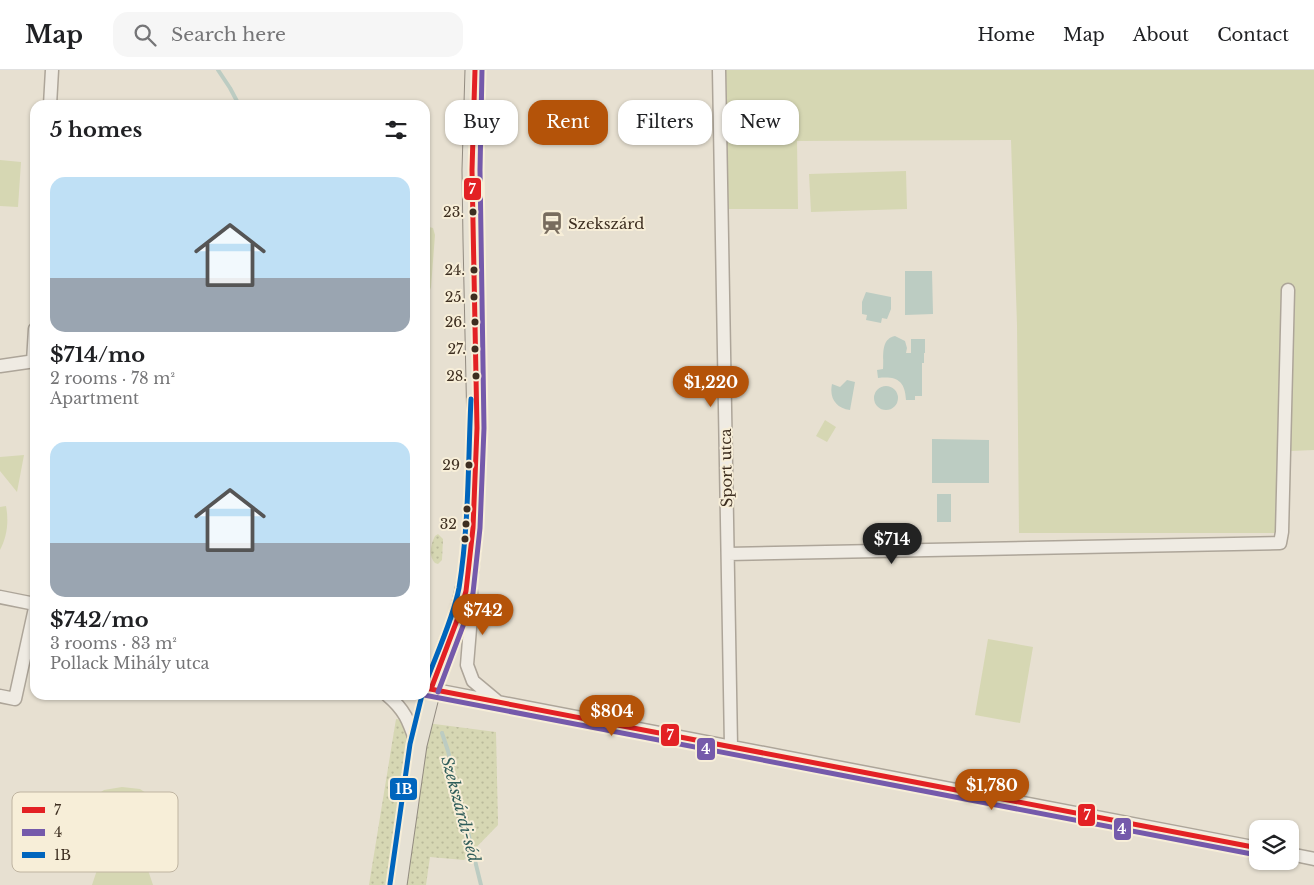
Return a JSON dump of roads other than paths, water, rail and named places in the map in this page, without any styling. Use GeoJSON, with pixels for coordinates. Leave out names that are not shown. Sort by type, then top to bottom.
{"type":"FeatureCollection","features":[{"type":"Feature","properties":{"kind":"main road"},"geometry":{"type":"LineString","coordinates":[[430,684],[459,616],[466,590],[473,528],[477,428],[472,170],[475,70]]}},
{"type":"Feature","properties":{"kind":"main road"},"geometry":{"type":"LineString","coordinates":[[398,885],[417,745],[426,700]]}},
{"type":"Feature","properties":{"kind":"street"},"geometry":{"type":"LineString","coordinates":[[50,100],[52,70]]}},
{"type":"Feature","properties":{"kind":"street","name":"Sport utca"},"geometry":{"type":"LineString","coordinates":[[719,70],[732,746]]}},
{"type":"Feature","properties":{"kind":"street"},"geometry":{"type":"LineString","coordinates":[[728,554],[1280,543],[1283,522],[1288,290]]}},
{"type":"Feature","properties":{"kind":"street"},"geometry":{"type":"LineString","coordinates":[[0,366],[30,362]]}},
{"type":"Feature","properties":{"kind":"street"},"geometry":{"type":"LineString","coordinates":[[469,571],[472,604],[467,665],[473,681],[497,702]]}},
{"type":"Feature","properties":{"kind":"street"},"geometry":{"type":"LineString","coordinates":[[0,597],[30,605]]}},
{"type":"Feature","properties":{"kind":"street"},"geometry":{"type":"LineString","coordinates":[[0,696],[15,699],[30,629]]}},
{"type":"Feature","properties":{"kind":"street"},"geometry":{"type":"LineString","coordinates":[[430,689],[1249,846]]}},
{"type":"Feature","properties":{"kind":"street"},"geometry":{"type":"LineString","coordinates":[[393,700],[407,716],[417,745]]}},
{"type":"Feature","properties":{"kind":"street"},"geometry":{"type":"LineString","coordinates":[[1299,856],[1314,859]]}},
{"type":"Feature","properties":{"kind":"waterway","name":"Szekszárdi-séd"},"geometry":{"type":"LineString","coordinates":[[218,70],[236,100]]}},
{"type":"Feature","properties":{"kind":"waterway","name":"Szekszárdi-séd"},"geometry":{"type":"LineString","coordinates":[[442,733],[481,885]]}},
{"type":"Feature","properties":{"kind":"place","name":"23."},"geometry":{"type":"Point","coordinates":[473,212]}},
{"type":"Feature","properties":{"kind":"place","name":"Szekszárd"},"geometry":{"type":"Point","coordinates":[552,223]}},
{"type":"Feature","properties":{"kind":"place","name":"24."},"geometry":{"type":"Point","coordinates":[474,270]}},
{"type":"Feature","properties":{"kind":"place","name":"25."},"geometry":{"type":"Point","coordinates":[474,297]}},
{"type":"Feature","properties":{"kind":"place","name":"26."},"geometry":{"type":"Point","coordinates":[475,322]}},
{"type":"Feature","properties":{"kind":"place","name":"27."},"geometry":{"type":"Point","coordinates":[475,349]}},
{"type":"Feature","properties":{"kind":"place","name":"28."},"geometry":{"type":"Point","coordinates":[476,376]}},
{"type":"Feature","properties":{"kind":"place","name":"29"},"geometry":{"type":"Point","coordinates":[469,465]}},
{"type":"Feature","properties":{"kind":"place","name":"32"},"geometry":{"type":"Point","coordinates":[466,524]}}]}
